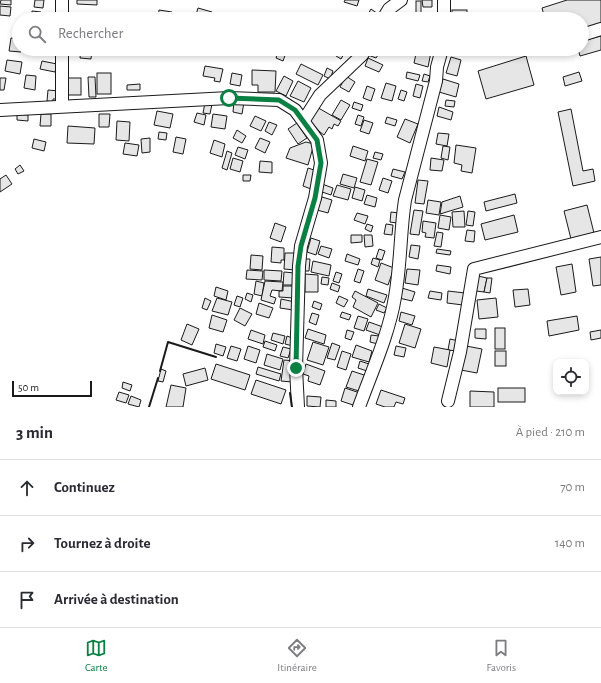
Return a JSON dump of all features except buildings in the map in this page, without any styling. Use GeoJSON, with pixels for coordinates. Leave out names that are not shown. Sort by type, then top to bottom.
{"type":"FeatureCollection","features":[{"type":"Feature","properties":{"kind":"street"},"geometry":{"type":"LineString","coordinates":[[62,0],[62,12]]}},
{"type":"Feature","properties":{"kind":"street"},"geometry":{"type":"LineString","coordinates":[[387,12],[402,0]]}},
{"type":"Feature","properties":{"kind":"street"},"geometry":{"type":"LineString","coordinates":[[444,0],[444,12]]}},
{"type":"Feature","properties":{"kind":"street"},"geometry":{"type":"LineString","coordinates":[[589,32],[601,29]]}},
{"type":"Feature","properties":{"kind":"street"},"geometry":{"type":"LineString","coordinates":[[62,56],[62,106]]}},
{"type":"Feature","properties":{"kind":"street"},"geometry":{"type":"LineString","coordinates":[[304,120],[320,95],[361,56]]}},
{"type":"Feature","properties":{"kind":"street"},"geometry":{"type":"LineString","coordinates":[[359,407],[387,328],[395,298],[400,266],[402,219],[405,200],[436,81],[437,67],[440,56]]}},
{"type":"Feature","properties":{"kind":"street"},"geometry":{"type":"LineString","coordinates":[[0,110],[229,98],[279,100],[295,110],[304,120],[317,140],[321,163],[315,198],[301,246],[298,266],[296,368],[298,407]]}},
{"type":"Feature","properties":{"kind":"street"},"geometry":{"type":"LineString","coordinates":[[448,401],[460,352],[474,269],[601,237]]}},
{"type":"Feature","properties":{"kind":"wall"},"geometry":{"type":"LineString","coordinates":[[160,371],[168,342],[216,357]]}},
{"type":"Feature","properties":{"kind":"wall"},"geometry":{"type":"LineString","coordinates":[[149,407],[158,378]]}},
{"type":"Feature","properties":{"kind":"wall"},"geometry":{"type":"LineString","coordinates":[[290,393],[292,407]]}},
{"type":"Feature","properties":{"kind":"route"},"geometry":{"type":"LineString","coordinates":[[229,98],[279,100],[295,110],[304,120],[317,140],[321,163],[315,198],[301,246],[298,266],[296,368]]}}]}
